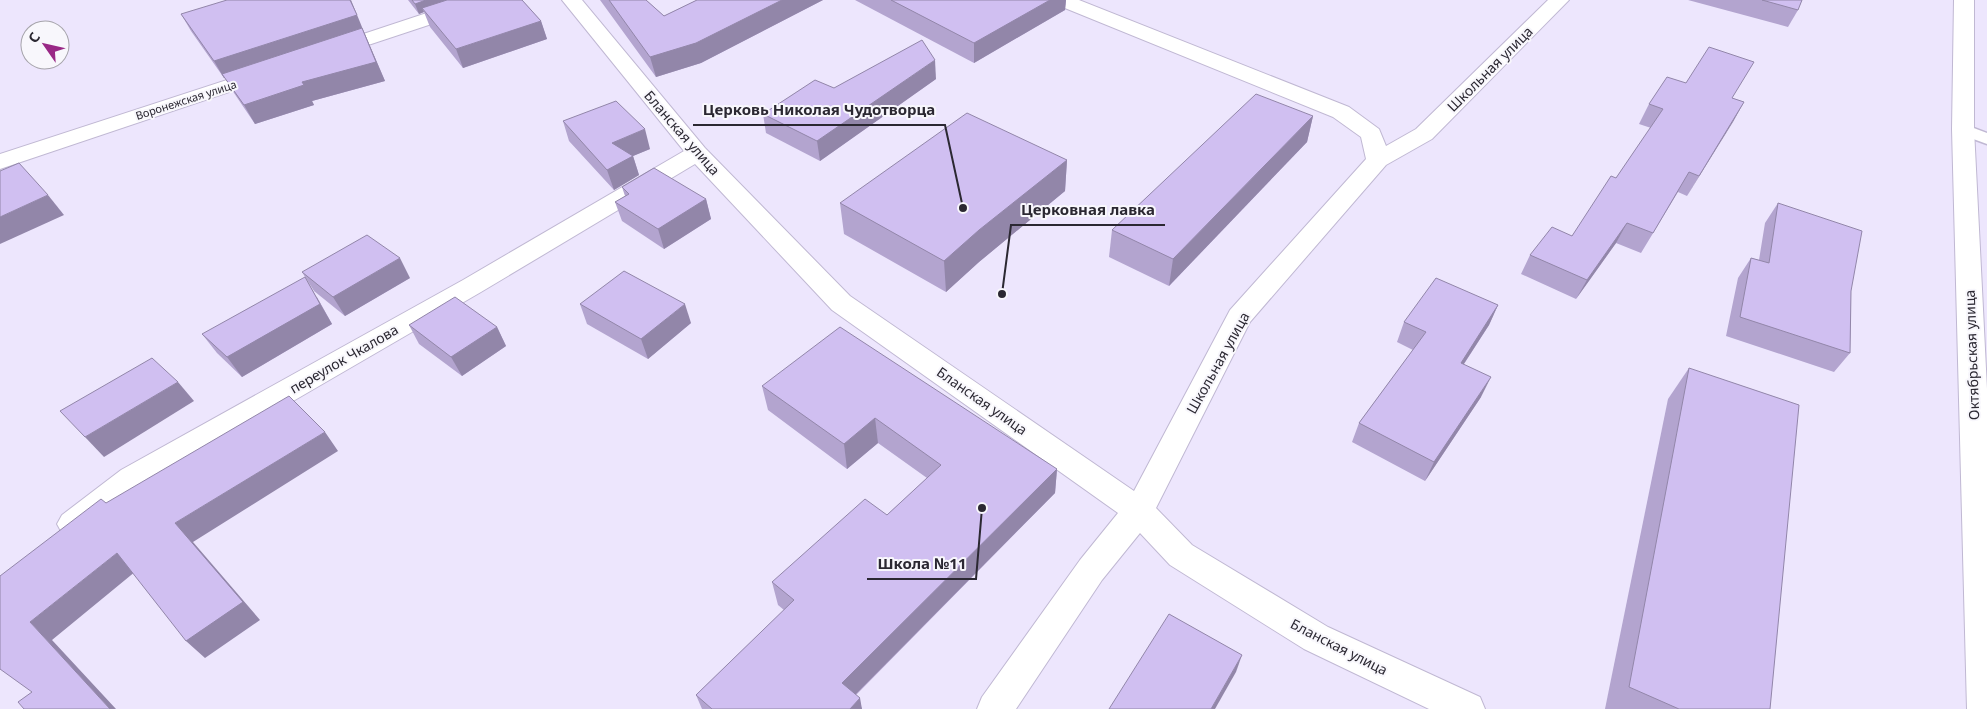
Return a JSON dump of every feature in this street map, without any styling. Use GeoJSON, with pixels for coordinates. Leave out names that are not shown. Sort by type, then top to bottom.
{"type":"FeatureCollection","features":[{"type":"Feature","properties":{"kind":"street"},"geometry":{"type":"LineString","coordinates":[[308,59],[485,0]]}},
{"type":"Feature","properties":{"kind":"street","name":"Бланская улица"},"geometry":{"type":"LineString","coordinates":[[572,0],[697,154],[841,303],[1139,511],[1181,555],[1316,638],[1467,709]]}},
{"type":"Feature","properties":{"kind":"street"},"geometry":{"type":"LineString","coordinates":[[1062,0],[1341,112],[1370,134],[1378,160]]}},
{"type":"Feature","properties":{"kind":"street","name":"Школьная улица"},"geometry":{"type":"LineString","coordinates":[[996,709],[1092,570],[1139,511],[1240,317],[1378,160],[1424,134],[1559,0]]}},
{"type":"Feature","properties":{"kind":"street","name":"Октябрьская улица"},"geometry":{"type":"LineString","coordinates":[[1964,0],[1975,134],[1985,709]]}},
{"type":"Feature","properties":{"kind":"street","name":"Воронежская улица"},"geometry":{"type":"LineString","coordinates":[[0,162],[280,68]]}},
{"type":"Feature","properties":{"kind":"street","name":"переулок Чкалова"},"geometry":{"type":"LineString","coordinates":[[54,538],[132,479],[472,286],[697,154]]}},
{"type":"Feature","properties":{"kind":"building"},"geometry":{"type":"Polygon","coordinates":[[[227,0],[350,0],[357,15],[214,61],[181,14],[227,0]]]}},
{"type":"Feature","properties":{"kind":"building"},"geometry":{"type":"Polygon","coordinates":[[[412,0],[426,0],[415,4],[412,0]]]}},
{"type":"Feature","properties":{"kind":"building"},"geometry":{"type":"Polygon","coordinates":[[[447,0],[522,0],[541,21],[456,49],[422,8],[447,0]]]}},
{"type":"Feature","properties":{"kind":"building"},"geometry":{"type":"Polygon","coordinates":[[[609,0],[646,0],[664,16],[697,0],[782,0],[696,43],[650,57],[609,0]]]}},
{"type":"Feature","properties":{"kind":"building"},"geometry":{"type":"Polygon","coordinates":[[[891,0],[1050,0],[974,43],[891,0]]]}},
{"type":"Feature","properties":{"kind":"building"},"geometry":{"type":"Polygon","coordinates":[[[1762,0],[1802,0],[1798,10],[1762,0]]]}},
{"type":"Feature","properties":{"kind":"building"},"geometry":{"type":"Polygon","coordinates":[[[362,28],[376,62],[302,82],[304,85],[244,105],[222,74],[362,28]]]}},
{"type":"Feature","properties":{"kind":"building"},"geometry":{"type":"Polygon","coordinates":[[[922,40],[935,60],[817,141],[763,114],[815,80],[834,88],[922,40]]]}},
{"type":"Feature","properties":{"kind":"building"},"geometry":{"type":"Polygon","coordinates":[[[1709,47],[1754,62],[1732,98],[1744,102],[1699,176],[1689,172],[1653,233],[1627,223],[1587,280],[1530,255],[1552,227],[1572,236],[1611,176],[1616,178],[1663,109],[1649,104],[1667,77],[1686,83],[1709,47]]]}},
{"type":"Feature","properties":{"kind":"building"},"geometry":{"type":"Polygon","coordinates":[[[1256,94],[1313,116],[1173,259],[1112,230],[1256,94]]]}},
{"type":"Feature","properties":{"kind":"building"},"geometry":{"type":"Polygon","coordinates":[[[616,101],[645,129],[612,143],[633,156],[607,170],[563,121],[616,101]]]}},
{"type":"Feature","properties":{"kind":"building"},"geometry":{"type":"Polygon","coordinates":[[[967,113],[1067,160],[979,230],[944,261],[840,203],[967,113]]]}},
{"type":"Feature","properties":{"kind":"building"},"geometry":{"type":"Polygon","coordinates":[[[19,163],[48,195],[0,217],[0,171],[19,163]]]}},
{"type":"Feature","properties":{"kind":"building"},"geometry":{"type":"Polygon","coordinates":[[[654,168],[706,199],[658,229],[615,202],[629,194],[622,187],[654,168]]]}},
{"type":"Feature","properties":{"kind":"building"},"geometry":{"type":"Polygon","coordinates":[[[1778,203],[1862,231],[1851,291],[1850,353],[1740,317],[1751,258],[1769,263],[1778,203]]]}},
{"type":"Feature","properties":{"kind":"building"},"geometry":{"type":"Polygon","coordinates":[[[367,235],[400,258],[333,297],[302,272],[367,235]]]}},
{"type":"Feature","properties":{"kind":"building"},"geometry":{"type":"Polygon","coordinates":[[[624,271],[685,304],[641,339],[580,304],[624,271]]]}},
{"type":"Feature","properties":{"kind":"building"},"geometry":{"type":"Polygon","coordinates":[[[305,277],[320,304],[227,357],[202,334],[305,277]]]}},
{"type":"Feature","properties":{"kind":"building"},"geometry":{"type":"Polygon","coordinates":[[[1436,278],[1498,305],[1461,363],[1491,377],[1434,462],[1359,423],[1426,332],[1404,322],[1436,278]]]}},
{"type":"Feature","properties":{"kind":"building"},"geometry":{"type":"Polygon","coordinates":[[[455,297],[497,327],[451,357],[409,325],[455,297]]]}},
{"type":"Feature","properties":{"kind":"building"},"geometry":{"type":"Polygon","coordinates":[[[840,327],[1057,469],[842,683],[860,698],[850,709],[712,709],[696,695],[794,600],[772,582],[865,499],[887,515],[941,465],[875,418],[844,444],[762,386],[840,327]]]}},
{"type":"Feature","properties":{"kind":"building"},"geometry":{"type":"Polygon","coordinates":[[[152,358],[178,382],[85,437],[60,411],[152,358]]]}},
{"type":"Feature","properties":{"kind":"building"},"geometry":{"type":"Polygon","coordinates":[[[1689,368],[1799,405],[1770,709],[1679,709],[1629,687],[1689,368]]]}},
{"type":"Feature","properties":{"kind":"building"},"geometry":{"type":"Polygon","coordinates":[[[289,396],[325,432],[175,523],[243,602],[186,641],[117,553],[30,622],[110,709],[24,709],[18,702],[32,692],[0,669],[0,576],[101,499],[106,503],[289,396]]]}},
{"type":"Feature","properties":{"kind":"building"},"geometry":{"type":"Polygon","coordinates":[[[1169,614],[1242,655],[1211,709],[1109,709],[1169,614]]]}},
{"type":"Feature","properties":{"kind":"place","name":"Церковь Николая Чудотворца"},"geometry":{"type":"Point","coordinates":[963,208]}},
{"type":"Feature","properties":{"kind":"place","name":"Церковная лавка"},"geometry":{"type":"Point","coordinates":[1002,294]}},
{"type":"Feature","properties":{"kind":"place","name":"Школа №11"},"geometry":{"type":"Point","coordinates":[982,508]}}]}
